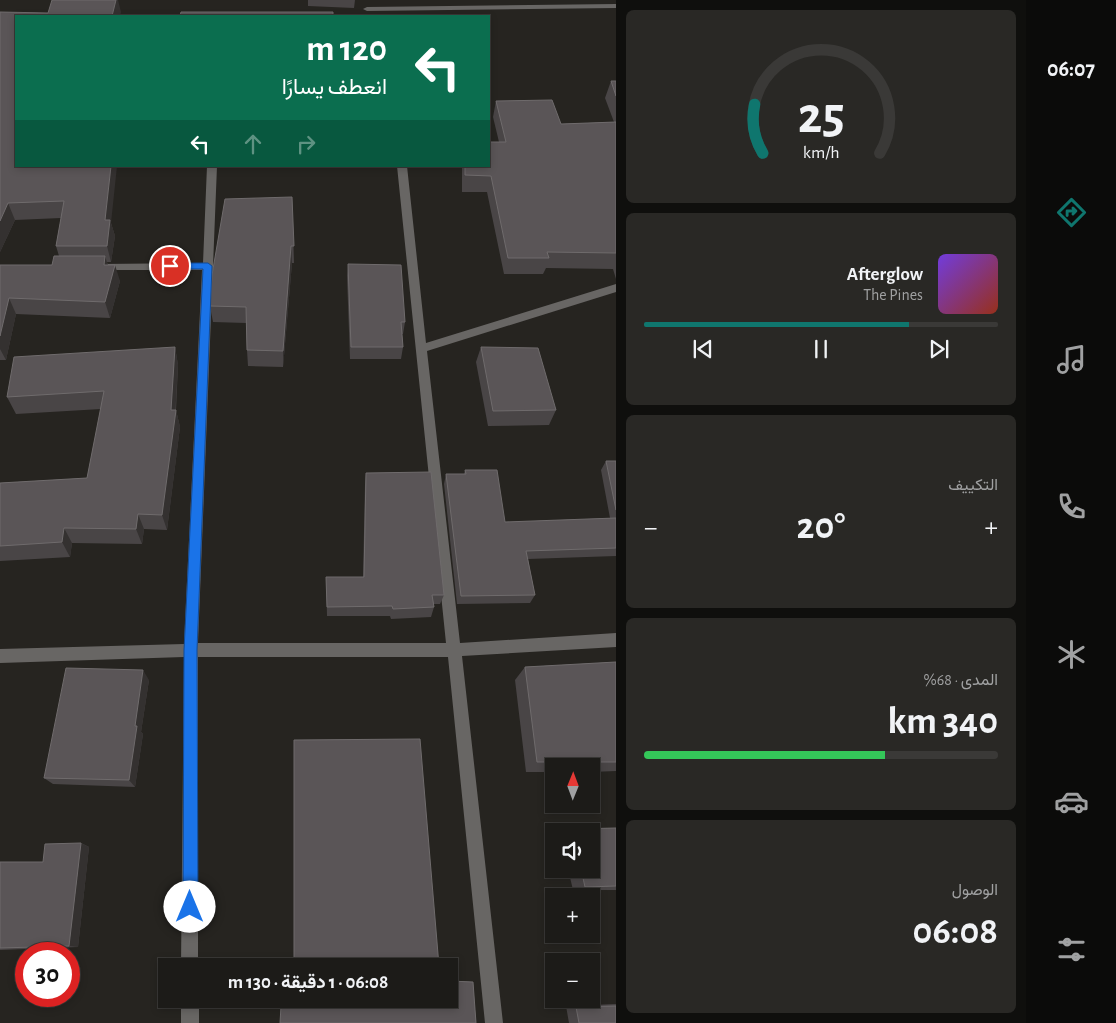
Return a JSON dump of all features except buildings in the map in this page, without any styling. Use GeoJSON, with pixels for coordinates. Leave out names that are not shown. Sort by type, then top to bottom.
{"type":"FeatureCollection","features":[{"type":"Feature","properties":{"kind":"street"},"geometry":{"type":"LineString","coordinates":[[367,0],[368,12],[616,6]]}},
{"type":"Feature","properties":{"kind":"street"},"geometry":{"type":"LineString","coordinates":[[190,958],[191,650],[212,167]]}},
{"type":"Feature","properties":{"kind":"street"},"geometry":{"type":"LineString","coordinates":[[402,167],[494,1023]]}},
{"type":"Feature","properties":{"kind":"street"},"geometry":{"type":"LineString","coordinates":[[89,267],[208,266]]}},
{"type":"Feature","properties":{"kind":"street"},"geometry":{"type":"LineString","coordinates":[[422,350],[616,288]]}},
{"type":"Feature","properties":{"kind":"street"},"geometry":{"type":"LineString","coordinates":[[0,656],[191,650],[453,650],[616,640]]}},
{"type":"Feature","properties":{"kind":"street"},"geometry":{"type":"LineString","coordinates":[[190,1008],[190,1023]]}},
{"type":"Feature","properties":{"kind":"route"},"geometry":{"type":"LineString","coordinates":[[170,266],[208,266],[191,650],[190,907]]}}]}
